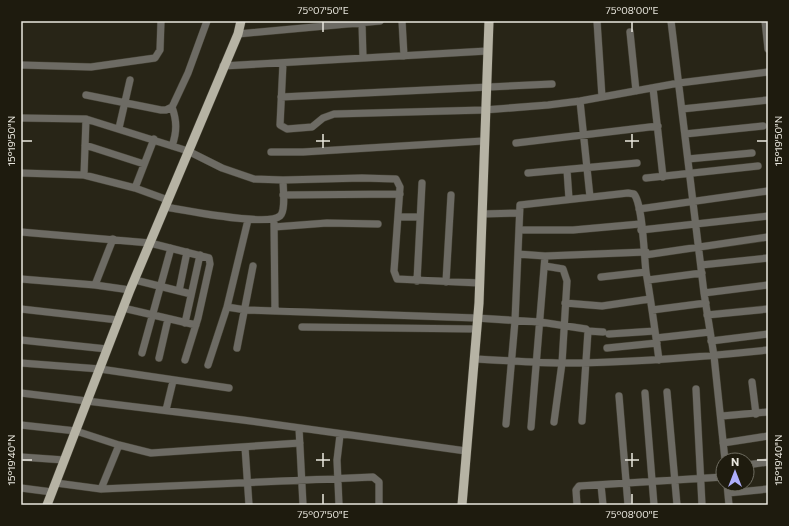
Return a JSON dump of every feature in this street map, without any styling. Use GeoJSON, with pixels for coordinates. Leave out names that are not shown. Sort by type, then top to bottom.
{"type":"FeatureCollection","features":[{"type":"Feature","properties":{"kind":"main road"},"geometry":{"type":"LineString","coordinates":[[47,505],[134,280],[223,66],[238,34],[241,21]]}},
{"type":"Feature","properties":{"kind":"main road"},"geometry":{"type":"LineString","coordinates":[[462,505],[480,283],[484,110],[489,21]]}},
{"type":"Feature","properties":{"kind":"street"},"geometry":{"type":"LineString","coordinates":[[21,64],[91,67],[155,58],[160,50],[161,21]]}},
{"type":"Feature","properties":{"kind":"street"},"geometry":{"type":"LineString","coordinates":[[86,95],[161,110],[166,110],[172,107],[188,73],[207,21]]}},
{"type":"Feature","properties":{"kind":"street"},"geometry":{"type":"LineString","coordinates":[[238,34],[380,21]]}},
{"type":"Feature","properties":{"kind":"street"},"geometry":{"type":"LineString","coordinates":[[402,21],[404,56]]}},
{"type":"Feature","properties":{"kind":"street"},"geometry":{"type":"LineString","coordinates":[[596,21],[602,97]]}},
{"type":"Feature","properties":{"kind":"street"},"geometry":{"type":"LineString","coordinates":[[670,21],[679,83],[704,294],[722,416],[724,452]]}},
{"type":"Feature","properties":{"kind":"street"},"geometry":{"type":"LineString","coordinates":[[765,21],[768,49]]}},
{"type":"Feature","properties":{"kind":"street"},"geometry":{"type":"LineString","coordinates":[[362,23],[364,58]]}},
{"type":"Feature","properties":{"kind":"street"},"geometry":{"type":"LineString","coordinates":[[630,32],[636,91]]}},
{"type":"Feature","properties":{"kind":"street"},"geometry":{"type":"LineString","coordinates":[[223,66],[487,51]]}},
{"type":"Feature","properties":{"kind":"street"},"geometry":{"type":"LineString","coordinates":[[283,63],[280,124],[287,129],[312,127],[327,115],[334,114],[484,110],[580,101],[679,83],[768,72]]}},
{"type":"Feature","properties":{"kind":"street"},"geometry":{"type":"LineString","coordinates":[[119,128],[130,80]]}},
{"type":"Feature","properties":{"kind":"street"},"geometry":{"type":"LineString","coordinates":[[282,97],[552,84]]}},
{"type":"Feature","properties":{"kind":"street"},"geometry":{"type":"LineString","coordinates":[[653,88],[663,177]]}},
{"type":"Feature","properties":{"kind":"street"},"geometry":{"type":"LineString","coordinates":[[682,109],[768,100]]}},
{"type":"Feature","properties":{"kind":"street"},"geometry":{"type":"LineString","coordinates":[[580,101],[590,197]]}},
{"type":"Feature","properties":{"kind":"street"},"geometry":{"type":"LineString","coordinates":[[172,107],[176,118],[176,127],[172,146]]}},
{"type":"Feature","properties":{"kind":"street"},"geometry":{"type":"LineString","coordinates":[[21,118],[86,120],[119,128],[188,151],[239,175],[254,179],[390,179],[398,182],[400,194],[394,275],[397,279],[402,281],[480,283]]}},
{"type":"Feature","properties":{"kind":"street"},"geometry":{"type":"LineString","coordinates":[[84,175],[86,120]]}},
{"type":"Feature","properties":{"kind":"street"},"geometry":{"type":"LineString","coordinates":[[516,143],[658,126]]}},
{"type":"Feature","properties":{"kind":"street"},"geometry":{"type":"LineString","coordinates":[[685,134],[762,126]]}},
{"type":"Feature","properties":{"kind":"street"},"geometry":{"type":"LineString","coordinates":[[135,188],[154,139]]}},
{"type":"Feature","properties":{"kind":"street"},"geometry":{"type":"LineString","coordinates":[[271,152],[303,152],[483,141]]}},
{"type":"Feature","properties":{"kind":"street"},"geometry":{"type":"LineString","coordinates":[[85,145],[144,164]]}},
{"type":"Feature","properties":{"kind":"street"},"geometry":{"type":"LineString","coordinates":[[688,160],[752,153]]}},
{"type":"Feature","properties":{"kind":"street"},"geometry":{"type":"LineString","coordinates":[[528,173],[637,163]]}},
{"type":"Feature","properties":{"kind":"street"},"geometry":{"type":"LineString","coordinates":[[646,178],[758,166]]}},
{"type":"Feature","properties":{"kind":"street"},"geometry":{"type":"LineString","coordinates":[[567,170],[569,199]]}},
{"type":"Feature","properties":{"kind":"street"},"geometry":{"type":"LineString","coordinates":[[21,173],[84,175],[135,188],[166,204],[248,220],[274,219],[282,213],[283,180]]}},
{"type":"Feature","properties":{"kind":"street"},"geometry":{"type":"LineString","coordinates":[[417,281],[422,183]]}},
{"type":"Feature","properties":{"kind":"street"},"geometry":{"type":"LineString","coordinates":[[639,209],[768,191]]}},
{"type":"Feature","properties":{"kind":"street"},"geometry":{"type":"LineString","coordinates":[[283,195],[400,194]]}},
{"type":"Feature","properties":{"kind":"street"},"geometry":{"type":"LineString","coordinates":[[506,424],[515,321],[519,207],[523,204],[634,194],[637,198],[639,209],[659,360]]}},
{"type":"Feature","properties":{"kind":"street"},"geometry":{"type":"LineString","coordinates":[[446,282],[451,195]]}},
{"type":"Feature","properties":{"kind":"street"},"geometry":{"type":"LineString","coordinates":[[482,214],[519,213]]}},
{"type":"Feature","properties":{"kind":"street"},"geometry":{"type":"LineString","coordinates":[[519,230],[573,230],[696,224],[768,216]]}},
{"type":"Feature","properties":{"kind":"street"},"geometry":{"type":"LineString","coordinates":[[398,217],[420,217]]}},
{"type":"Feature","properties":{"kind":"street"},"geometry":{"type":"LineString","coordinates":[[274,219],[275,311]]}},
{"type":"Feature","properties":{"kind":"street"},"geometry":{"type":"LineString","coordinates":[[208,365],[227,308],[248,220]]}},
{"type":"Feature","properties":{"kind":"street"},"geometry":{"type":"LineString","coordinates":[[274,227],[327,223],[378,224]]}},
{"type":"Feature","properties":{"kind":"street"},"geometry":{"type":"LineString","coordinates":[[21,232],[150,243],[209,258],[210,264],[196,325],[185,360]]}},
{"type":"Feature","properties":{"kind":"street"},"geometry":{"type":"LineString","coordinates":[[518,254],[545,256],[645,254],[768,237]]}},
{"type":"Feature","properties":{"kind":"street"},"geometry":{"type":"LineString","coordinates":[[95,285],[114,239]]}},
{"type":"Feature","properties":{"kind":"street"},"geometry":{"type":"LineString","coordinates":[[142,353],[171,248]]}},
{"type":"Feature","properties":{"kind":"street"},"geometry":{"type":"LineString","coordinates":[[179,291],[187,252]]}},
{"type":"Feature","properties":{"kind":"street"},"geometry":{"type":"LineString","coordinates":[[185,323],[200,255]]}},
{"type":"Feature","properties":{"kind":"street"},"geometry":{"type":"LineString","coordinates":[[531,427],[538,362],[545,256]]}},
{"type":"Feature","properties":{"kind":"street"},"geometry":{"type":"LineString","coordinates":[[601,277],[647,276],[768,258]]}},
{"type":"Feature","properties":{"kind":"street"},"geometry":{"type":"LineString","coordinates":[[237,348],[246,310],[253,266]]}},
{"type":"Feature","properties":{"kind":"street"},"geometry":{"type":"LineString","coordinates":[[545,266],[560,268],[565,272],[562,363],[554,422]]}},
{"type":"Feature","properties":{"kind":"street"},"geometry":{"type":"LineString","coordinates":[[21,279],[95,285],[130,290]]}},
{"type":"Feature","properties":{"kind":"street"},"geometry":{"type":"LineString","coordinates":[[134,280],[191,294]]}},
{"type":"Feature","properties":{"kind":"street"},"geometry":{"type":"LineString","coordinates":[[704,294],[768,285]]}},
{"type":"Feature","properties":{"kind":"street"},"geometry":{"type":"LineString","coordinates":[[565,303],[602,306],[650,298]]}},
{"type":"Feature","properties":{"kind":"street"},"geometry":{"type":"LineString","coordinates":[[652,310],[706,303]]}},
{"type":"Feature","properties":{"kind":"street"},"geometry":{"type":"LineString","coordinates":[[123,308],[196,325]]}},
{"type":"Feature","properties":{"kind":"street"},"geometry":{"type":"LineString","coordinates":[[227,308],[540,322],[586,329],[588,331],[656,337]]}},
{"type":"Feature","properties":{"kind":"street"},"geometry":{"type":"LineString","coordinates":[[21,309],[118,320]]}},
{"type":"Feature","properties":{"kind":"street"},"geometry":{"type":"LineString","coordinates":[[707,315],[768,309]]}},
{"type":"Feature","properties":{"kind":"street"},"geometry":{"type":"LineString","coordinates":[[159,358],[168,319]]}},
{"type":"Feature","properties":{"kind":"street"},"geometry":{"type":"LineString","coordinates":[[302,327],[476,329]]}},
{"type":"Feature","properties":{"kind":"street"},"geometry":{"type":"LineString","coordinates":[[582,422],[588,331]]}},
{"type":"Feature","properties":{"kind":"street"},"geometry":{"type":"LineString","coordinates":[[607,348],[656,337],[710,332]]}},
{"type":"Feature","properties":{"kind":"street"},"geometry":{"type":"LineString","coordinates":[[711,341],[768,334]]}},
{"type":"Feature","properties":{"kind":"street"},"geometry":{"type":"LineString","coordinates":[[21,340],[107,349]]}},
{"type":"Feature","properties":{"kind":"street"},"geometry":{"type":"LineString","coordinates":[[474,359],[586,363],[659,360],[768,350]]}},
{"type":"Feature","properties":{"kind":"street"},"geometry":{"type":"LineString","coordinates":[[21,362],[100,369],[173,381],[229,388]]}},
{"type":"Feature","properties":{"kind":"street"},"geometry":{"type":"LineString","coordinates":[[166,410],[173,381]]}},
{"type":"Feature","properties":{"kind":"street"},"geometry":{"type":"LineString","coordinates":[[752,382],[756,414]]}},
{"type":"Feature","properties":{"kind":"street"},"geometry":{"type":"LineString","coordinates":[[696,389],[702,505]]}},
{"type":"Feature","properties":{"kind":"street"},"geometry":{"type":"LineString","coordinates":[[667,392],[677,505]]}},
{"type":"Feature","properties":{"kind":"street"},"geometry":{"type":"LineString","coordinates":[[21,393],[166,410],[466,451]]}},
{"type":"Feature","properties":{"kind":"street"},"geometry":{"type":"LineString","coordinates":[[645,393],[654,505]]}},
{"type":"Feature","properties":{"kind":"street"},"geometry":{"type":"LineString","coordinates":[[619,396],[628,505]]}},
{"type":"Feature","properties":{"kind":"street"},"geometry":{"type":"LineString","coordinates":[[722,416],[768,412]]}},
{"type":"Feature","properties":{"kind":"street"},"geometry":{"type":"LineString","coordinates":[[21,425],[76,431],[119,445],[151,453],[300,443]]}},
{"type":"Feature","properties":{"kind":"street"},"geometry":{"type":"LineString","coordinates":[[299,428],[303,505]]}},
{"type":"Feature","properties":{"kind":"street"},"geometry":{"type":"LineString","coordinates":[[339,505],[337,477],[340,434]]}},
{"type":"Feature","properties":{"kind":"street"},"geometry":{"type":"LineString","coordinates":[[723,443],[768,436]]}},
{"type":"Feature","properties":{"kind":"street"},"geometry":{"type":"LineString","coordinates":[[101,489],[119,445]]}},
{"type":"Feature","properties":{"kind":"street"},"geometry":{"type":"LineString","coordinates":[[245,447],[249,505]]}},
{"type":"Feature","properties":{"kind":"street"},"geometry":{"type":"LineString","coordinates":[[21,457],[64,460]]}},
{"type":"Feature","properties":{"kind":"street"},"geometry":{"type":"LineString","coordinates":[[755,464],[768,462]]}},
{"type":"Feature","properties":{"kind":"street"},"geometry":{"type":"LineString","coordinates":[[56,483],[101,489],[373,476],[378,482],[379,505]]}},
{"type":"Feature","properties":{"kind":"street"},"geometry":{"type":"LineString","coordinates":[[577,505],[576,488],[652,480],[715,477]]}},
{"type":"Feature","properties":{"kind":"street"},"geometry":{"type":"LineString","coordinates":[[601,485],[603,505]]}},
{"type":"Feature","properties":{"kind":"street"},"geometry":{"type":"LineString","coordinates":[[21,488],[52,492]]}},
{"type":"Feature","properties":{"kind":"street"},"geometry":{"type":"LineString","coordinates":[[729,505],[728,493],[768,489]]}}]}
